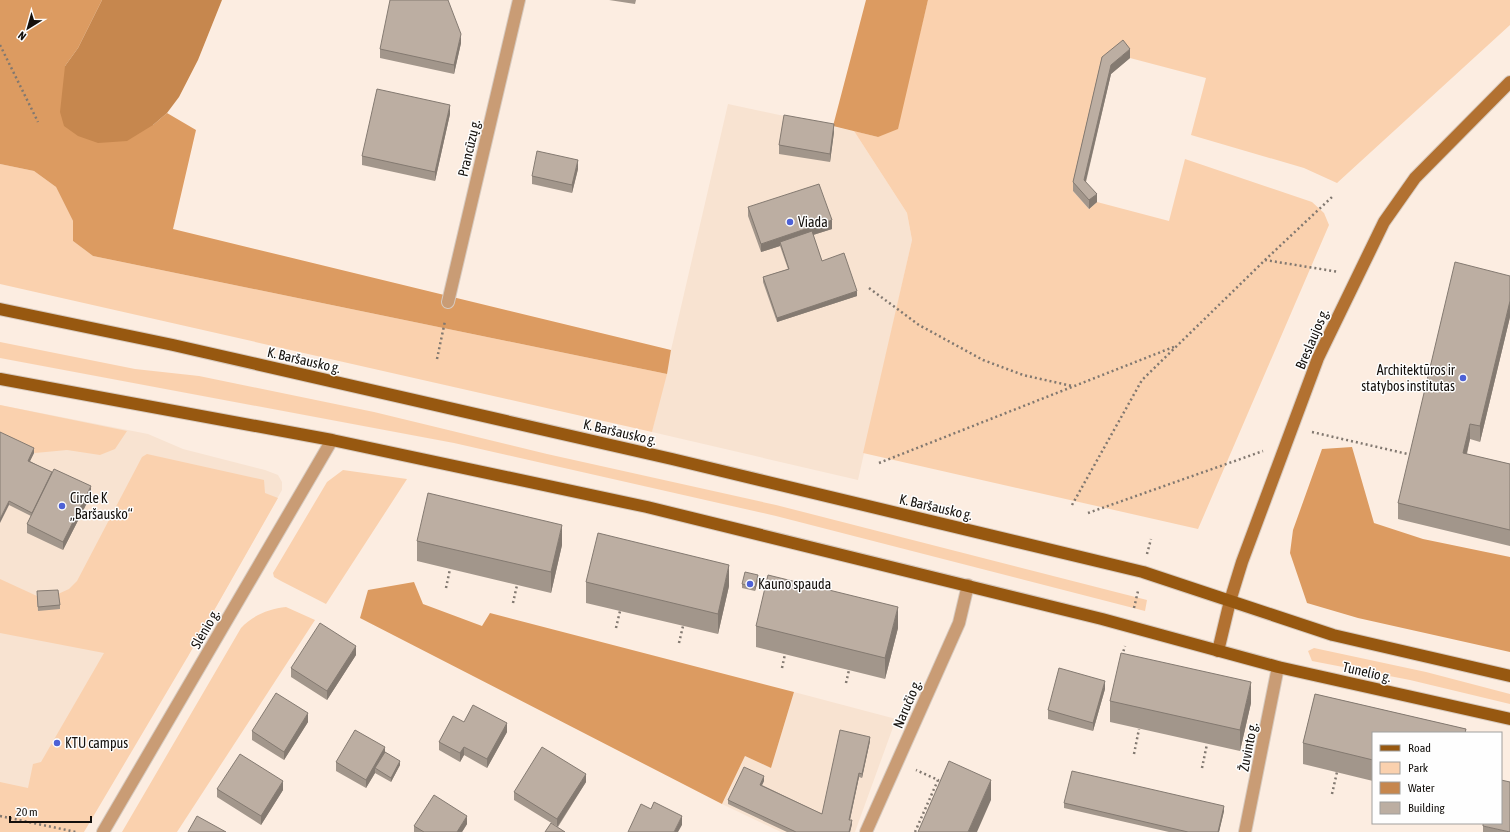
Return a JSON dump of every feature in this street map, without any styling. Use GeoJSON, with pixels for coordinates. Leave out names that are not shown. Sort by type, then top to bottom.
{"type":"FeatureCollection","features":[{"type":"Feature","properties":{"kind":"main road","name":"K. Baršausko g."},"geometry":{"type":"LineString","coordinates":[[0,308],[181,347],[656,455],[1143,572],[1230,601]]}},
{"type":"Feature","properties":{"kind":"main road"},"geometry":{"type":"LineString","coordinates":[[0,379],[332,440],[647,507],[968,585],[1129,626],[1218,651]]}},
{"type":"Feature","properties":{"kind":"main road","name":"Tunelio g."},"geometry":{"type":"LineString","coordinates":[[1230,601],[1333,635],[1510,676]]}},
{"type":"Feature","properties":{"kind":"main road","name":"Tunelio g."},"geometry":{"type":"LineString","coordinates":[[1218,651],[1278,667],[1510,719]]}},
{"type":"Feature","properties":{"kind":"street","name":"Prancūzų g."},"geometry":{"type":"LineString","coordinates":[[448,302],[519,0]]}},
{"type":"Feature","properties":{"kind":"street","name":"Breslaujos g."},"geometry":{"type":"LineString","coordinates":[[1218,651],[1230,601],[1318,358],[1384,222],[1415,178],[1510,82]]}},
{"type":"Feature","properties":{"kind":"street","name":"Slėnio g."},"geometry":{"type":"LineString","coordinates":[[103,832],[332,440]]}},
{"type":"Feature","properties":{"kind":"street","name":"Naručio g."},"geometry":{"type":"LineString","coordinates":[[866,832],[899,762],[959,623],[968,585]]}},
{"type":"Feature","properties":{"kind":"street","name":"Žuvinto g."},"geometry":{"type":"LineString","coordinates":[[1245,832],[1278,667]]}},
{"type":"Feature","properties":{"kind":"path"},"geometry":{"type":"LineString","coordinates":[[0,45],[38,122]]}},
{"type":"Feature","properties":{"kind":"path"},"geometry":{"type":"LineString","coordinates":[[1072,505],[1142,380],[1332,197]]}},
{"type":"Feature","properties":{"kind":"path"},"geometry":{"type":"LineString","coordinates":[[1265,260],[1357,276]]}},
{"type":"Feature","properties":{"kind":"path"},"geometry":{"type":"LineString","coordinates":[[869,288],[918,325],[983,360],[1023,375],[1073,386]]}},
{"type":"Feature","properties":{"kind":"path"},"geometry":{"type":"LineString","coordinates":[[437,359],[448,302]]}},
{"type":"Feature","properties":{"kind":"path"},"geometry":{"type":"LineString","coordinates":[[879,463],[1178,345]]}},
{"type":"Feature","properties":{"kind":"path"},"geometry":{"type":"LineString","coordinates":[[1292,428],[1413,455]]}},
{"type":"Feature","properties":{"kind":"path"},"geometry":{"type":"LineString","coordinates":[[1088,513],[1287,442]]}},
{"type":"Feature","properties":{"kind":"path"},"geometry":{"type":"LineString","coordinates":[[1121,661],[1151,538]]}},
{"type":"Feature","properties":{"kind":"path"},"geometry":{"type":"LineString","coordinates":[[446,588],[450,569]]}},
{"type":"Feature","properties":{"kind":"path"},"geometry":{"type":"LineString","coordinates":[[513,604],[517,585]]}},
{"type":"Feature","properties":{"kind":"path"},"geometry":{"type":"LineString","coordinates":[[616,628],[620,611]]}},
{"type":"Feature","properties":{"kind":"path"},"geometry":{"type":"LineString","coordinates":[[679,643],[682,626]]}},
{"type":"Feature","properties":{"kind":"path"},"geometry":{"type":"LineString","coordinates":[[782,668],[785,654]]}},
{"type":"Feature","properties":{"kind":"path"},"geometry":{"type":"LineString","coordinates":[[846,683],[849,670]]}},
{"type":"Feature","properties":{"kind":"path"},"geometry":{"type":"LineString","coordinates":[[1134,754],[1139,729]]}},
{"type":"Feature","properties":{"kind":"path"},"geometry":{"type":"LineString","coordinates":[[1202,768],[1208,744]]}},
{"type":"Feature","properties":{"kind":"path"},"geometry":{"type":"LineString","coordinates":[[899,762],[938,780],[915,832]]}},
{"type":"Feature","properties":{"kind":"path"},"geometry":{"type":"LineString","coordinates":[[1332,794],[1337,772]]}},
{"type":"Feature","properties":{"kind":"path"},"geometry":{"type":"LineString","coordinates":[[0,816],[76,832]]}},
{"type":"Feature","properties":{"kind":"shaded area"},"geometry":{"type":"Polygon","coordinates":[[[0,0],[102,0],[78,48],[65,66],[153,125],[167,113],[196,130],[173,229],[671,350],[667,374],[93,256],[73,241],[73,221],[56,187],[34,171],[0,164],[0,0]]]}},
{"type":"Feature","properties":{"kind":"shaded area"},"geometry":{"type":"Polygon","coordinates":[[[866,0],[928,0],[898,129],[878,137],[833,126],[866,0]]]}},
{"type":"Feature","properties":{"kind":"shaded area"},"geometry":{"type":"Polygon","coordinates":[[[728,104],[854,131],[907,213],[912,240],[858,480],[652,432],[728,104]]]}},
{"type":"Feature","properties":{"kind":"shaded area"},"geometry":{"type":"Polygon","coordinates":[[[0,405],[148,434],[183,449],[265,470],[278,475],[282,482],[282,490],[187,658],[164,654],[0,832],[0,405]]]}},
{"type":"Feature","properties":{"kind":"shaded area"},"geometry":{"type":"Polygon","coordinates":[[[1352,447],[1374,523],[1423,539],[1510,557],[1510,652],[1358,618],[1307,603],[1290,553],[1293,530],[1322,449],[1352,447]]]}},
{"type":"Feature","properties":{"kind":"shaded area"},"geometry":{"type":"Polygon","coordinates":[[[414,582],[423,604],[482,626],[490,613],[794,692],[771,768],[745,756],[722,804],[360,618],[368,590],[414,582]]]}},
{"type":"Feature","properties":{"kind":"shaded area"},"geometry":{"type":"Polygon","coordinates":[[[794,692],[896,719],[855,832],[781,832],[722,804],[745,756],[771,768],[794,692]]]}},
{"type":"Feature","properties":{"kind":"green space"},"geometry":{"type":"Polygon","coordinates":[[[928,0],[1510,0],[1510,25],[1337,183],[1304,168],[1191,135],[1206,78],[1130,58],[1123,48],[1102,66],[1073,191],[1089,209],[1097,202],[1169,221],[1185,159],[1312,202],[1324,213],[1329,225],[1198,529],[863,453],[912,240],[907,213],[854,131],[878,137],[914,57],[928,0]]]}},
{"type":"Feature","properties":{"kind":"green space"},"geometry":{"type":"Polygon","coordinates":[[[0,164],[34,171],[56,187],[73,221],[73,241],[93,256],[667,374],[652,432],[0,284],[0,164]]]}},
{"type":"Feature","properties":{"kind":"green space"},"geometry":{"type":"Polygon","coordinates":[[[0,342],[135,369],[199,376],[374,412],[547,454],[776,505],[1147,600],[1145,611],[776,516],[454,443],[0,358],[0,342]]]}},
{"type":"Feature","properties":{"kind":"green space"},"geometry":{"type":"Polygon","coordinates":[[[0,405],[127,431],[115,449],[100,455],[67,450],[35,453],[0,436],[0,405]]]}},
{"type":"Feature","properties":{"kind":"green space"},"geometry":{"type":"Polygon","coordinates":[[[147,454],[264,480],[265,493],[278,498],[187,658],[84,832],[0,832],[0,782],[28,788],[33,764],[41,762],[104,653],[0,633],[0,579],[37,596],[38,611],[58,594],[69,589],[77,581],[142,457],[147,454]]]}},
{"type":"Feature","properties":{"kind":"green space"},"geometry":{"type":"Polygon","coordinates":[[[343,470],[407,479],[326,604],[274,577],[273,573],[327,482],[343,470]]]}},
{"type":"Feature","properties":{"kind":"green space"},"geometry":{"type":"Polygon","coordinates":[[[286,607],[315,620],[177,832],[122,832],[241,628],[262,613],[273,609],[286,607]]]}},
{"type":"Feature","properties":{"kind":"green space"},"geometry":{"type":"Polygon","coordinates":[[[1314,648],[1426,672],[1510,694],[1510,704],[1410,680],[1312,661],[1308,651],[1314,648]]]}},
{"type":"Feature","properties":{"kind":"water"},"geometry":{"type":"Polygon","coordinates":[[[102,0],[222,0],[198,60],[179,97],[167,113],[153,125],[127,141],[98,143],[78,136],[64,126],[60,112],[65,66],[78,48],[102,0]]]}},
{"type":"Feature","properties":{"kind":"building"},"geometry":{"type":"Polygon","coordinates":[[[390,0],[448,0],[461,34],[454,65],[380,49],[390,0]]]}},
{"type":"Feature","properties":{"kind":"building"},"geometry":{"type":"Polygon","coordinates":[[[1123,40],[1130,49],[1111,65],[1084,180],[1097,194],[1089,200],[1073,182],[1102,57],[1123,40]]]}},
{"type":"Feature","properties":{"kind":"building"},"geometry":{"type":"Polygon","coordinates":[[[377,89],[450,105],[435,172],[362,156],[377,89]]]}},
{"type":"Feature","properties":{"kind":"building"},"geometry":{"type":"Polygon","coordinates":[[[784,115],[834,124],[830,154],[779,145],[784,115]]]}},
{"type":"Feature","properties":{"kind":"building"},"geometry":{"type":"Polygon","coordinates":[[[537,151],[578,160],[572,185],[532,176],[537,151]]]}},
{"type":"Feature","properties":{"kind":"building","name":"Viada"},"geometry":{"type":"Polygon","coordinates":[[[819,184],[832,220],[761,244],[748,207],[819,184]]]}},
{"type":"Feature","properties":{"kind":"building"},"geometry":{"type":"Polygon","coordinates":[[[812,231],[822,261],[844,253],[857,291],[777,318],[763,277],[789,269],[780,242],[812,231]]]}},
{"type":"Feature","properties":{"kind":"building","name":"Architektūros ir statybos institutas"},"geometry":{"type":"Polygon","coordinates":[[[1455,262],[1510,276],[1510,301],[1480,426],[1470,424],[1463,453],[1510,464],[1510,530],[1398,503],[1455,262]]]}},
{"type":"Feature","properties":{"kind":"building"},"geometry":{"type":"Polygon","coordinates":[[[0,432],[34,448],[28,461],[52,472],[32,513],[9,501],[0,519],[0,432]]]}},
{"type":"Feature","properties":{"kind":"building","name":"Circle K „Baršausko“"},"geometry":{"type":"Polygon","coordinates":[[[54,469],[91,486],[63,542],[27,524],[54,469]]]}},
{"type":"Feature","properties":{"kind":"building"},"geometry":{"type":"Polygon","coordinates":[[[428,493],[562,525],[551,572],[417,541],[428,493]]]}},
{"type":"Feature","properties":{"kind":"building"},"geometry":{"type":"Polygon","coordinates":[[[598,533],[729,565],[718,614],[586,582],[598,533]]]}},
{"type":"Feature","properties":{"kind":"building","name":"Kauno spauda"},"geometry":{"type":"Polygon","coordinates":[[[745,572],[758,575],[755,587],[742,584],[745,572]]]}},
{"type":"Feature","properties":{"kind":"building"},"geometry":{"type":"Polygon","coordinates":[[[768,575],[898,607],[885,658],[756,626],[768,575]]]}},
{"type":"Feature","properties":{"kind":"building"},"geometry":{"type":"Polygon","coordinates":[[[58,590],[60,605],[38,607],[37,591],[58,590]]]}},
{"type":"Feature","properties":{"kind":"building"},"geometry":{"type":"Polygon","coordinates":[[[320,623],[356,646],[327,691],[291,668],[320,623]]]}},
{"type":"Feature","properties":{"kind":"building"},"geometry":{"type":"Polygon","coordinates":[[[1121,653],[1251,682],[1240,730],[1110,701],[1121,653]]]}},
{"type":"Feature","properties":{"kind":"building"},"geometry":{"type":"Polygon","coordinates":[[[1059,668],[1105,681],[1093,723],[1048,710],[1059,668]]]}},
{"type":"Feature","properties":{"kind":"building"},"geometry":{"type":"Polygon","coordinates":[[[276,693],[308,713],[284,752],[252,731],[276,693]]]}},
{"type":"Feature","properties":{"kind":"building"},"geometry":{"type":"Polygon","coordinates":[[[1315,694],[1466,729],[1465,732],[1372,732],[1372,760],[1303,743],[1315,694]]]}},
{"type":"Feature","properties":{"kind":"building"},"geometry":{"type":"Polygon","coordinates":[[[473,705],[507,723],[487,759],[464,747],[460,753],[439,742],[453,716],[464,722],[473,705]]]}},
{"type":"Feature","properties":{"kind":"building"},"geometry":{"type":"Polygon","coordinates":[[[355,730],[385,747],[366,780],[336,762],[355,730]]]}},
{"type":"Feature","properties":{"kind":"building"},"geometry":{"type":"Polygon","coordinates":[[[840,730],[870,737],[862,774],[859,773],[849,820],[852,820],[849,832],[796,832],[728,800],[744,767],[764,776],[760,785],[822,814],[840,730]]]}},
{"type":"Feature","properties":{"kind":"building"},"geometry":{"type":"Polygon","coordinates":[[[542,747],[586,774],[557,819],[514,792],[542,747]]]}},
{"type":"Feature","properties":{"kind":"building"},"geometry":{"type":"Polygon","coordinates":[[[385,752],[400,761],[391,778],[375,768],[385,752]]]}},
{"type":"Feature","properties":{"kind":"building"},"geometry":{"type":"Polygon","coordinates":[[[240,754],[283,781],[261,816],[217,789],[240,754]]]}},
{"type":"Feature","properties":{"kind":"building"},"geometry":{"type":"Polygon","coordinates":[[[949,761],[991,780],[968,832],[918,832],[949,761]]]}},
{"type":"Feature","properties":{"kind":"building"},"geometry":{"type":"Polygon","coordinates":[[[1072,771],[1224,806],[1218,832],[1188,832],[1064,803],[1072,771]]]}},
{"type":"Feature","properties":{"kind":"building"},"geometry":{"type":"Polygon","coordinates":[[[1502,780],[1510,782],[1510,832],[1483,826],[1483,824],[1502,824],[1502,780]]]}},
{"type":"Feature","properties":{"kind":"building"},"geometry":{"type":"Polygon","coordinates":[[[434,795],[467,816],[457,832],[424,832],[414,826],[434,795]]]}},
{"type":"Feature","properties":{"kind":"building"},"geometry":{"type":"Polygon","coordinates":[[[654,802],[682,816],[674,832],[628,832],[641,804],[651,809],[654,802]]]}},
{"type":"Feature","properties":{"kind":"building"},"geometry":{"type":"Polygon","coordinates":[[[197,816],[226,832],[188,832],[197,816]]]}},
{"type":"Feature","properties":{"kind":"building"},"geometry":{"type":"Polygon","coordinates":[[[551,823],[565,832],[545,832],[551,823]]]}},
{"type":"Feature","properties":{"kind":"place","name":"Viada"},"geometry":{"type":"Point","coordinates":[790,222]}},
{"type":"Feature","properties":{"kind":"place","name":"Architektūros ir statybos institutas"},"geometry":{"type":"Point","coordinates":[1463,378]}},
{"type":"Feature","properties":{"kind":"place","name":"Circle K „Baršausko“"},"geometry":{"type":"Point","coordinates":[62,506]}},
{"type":"Feature","properties":{"kind":"place","name":"Kauno spauda"},"geometry":{"type":"Point","coordinates":[750,584]}},
{"type":"Feature","properties":{"kind":"place","name":"KTU campus"},"geometry":{"type":"Point","coordinates":[57,743]}}]}
